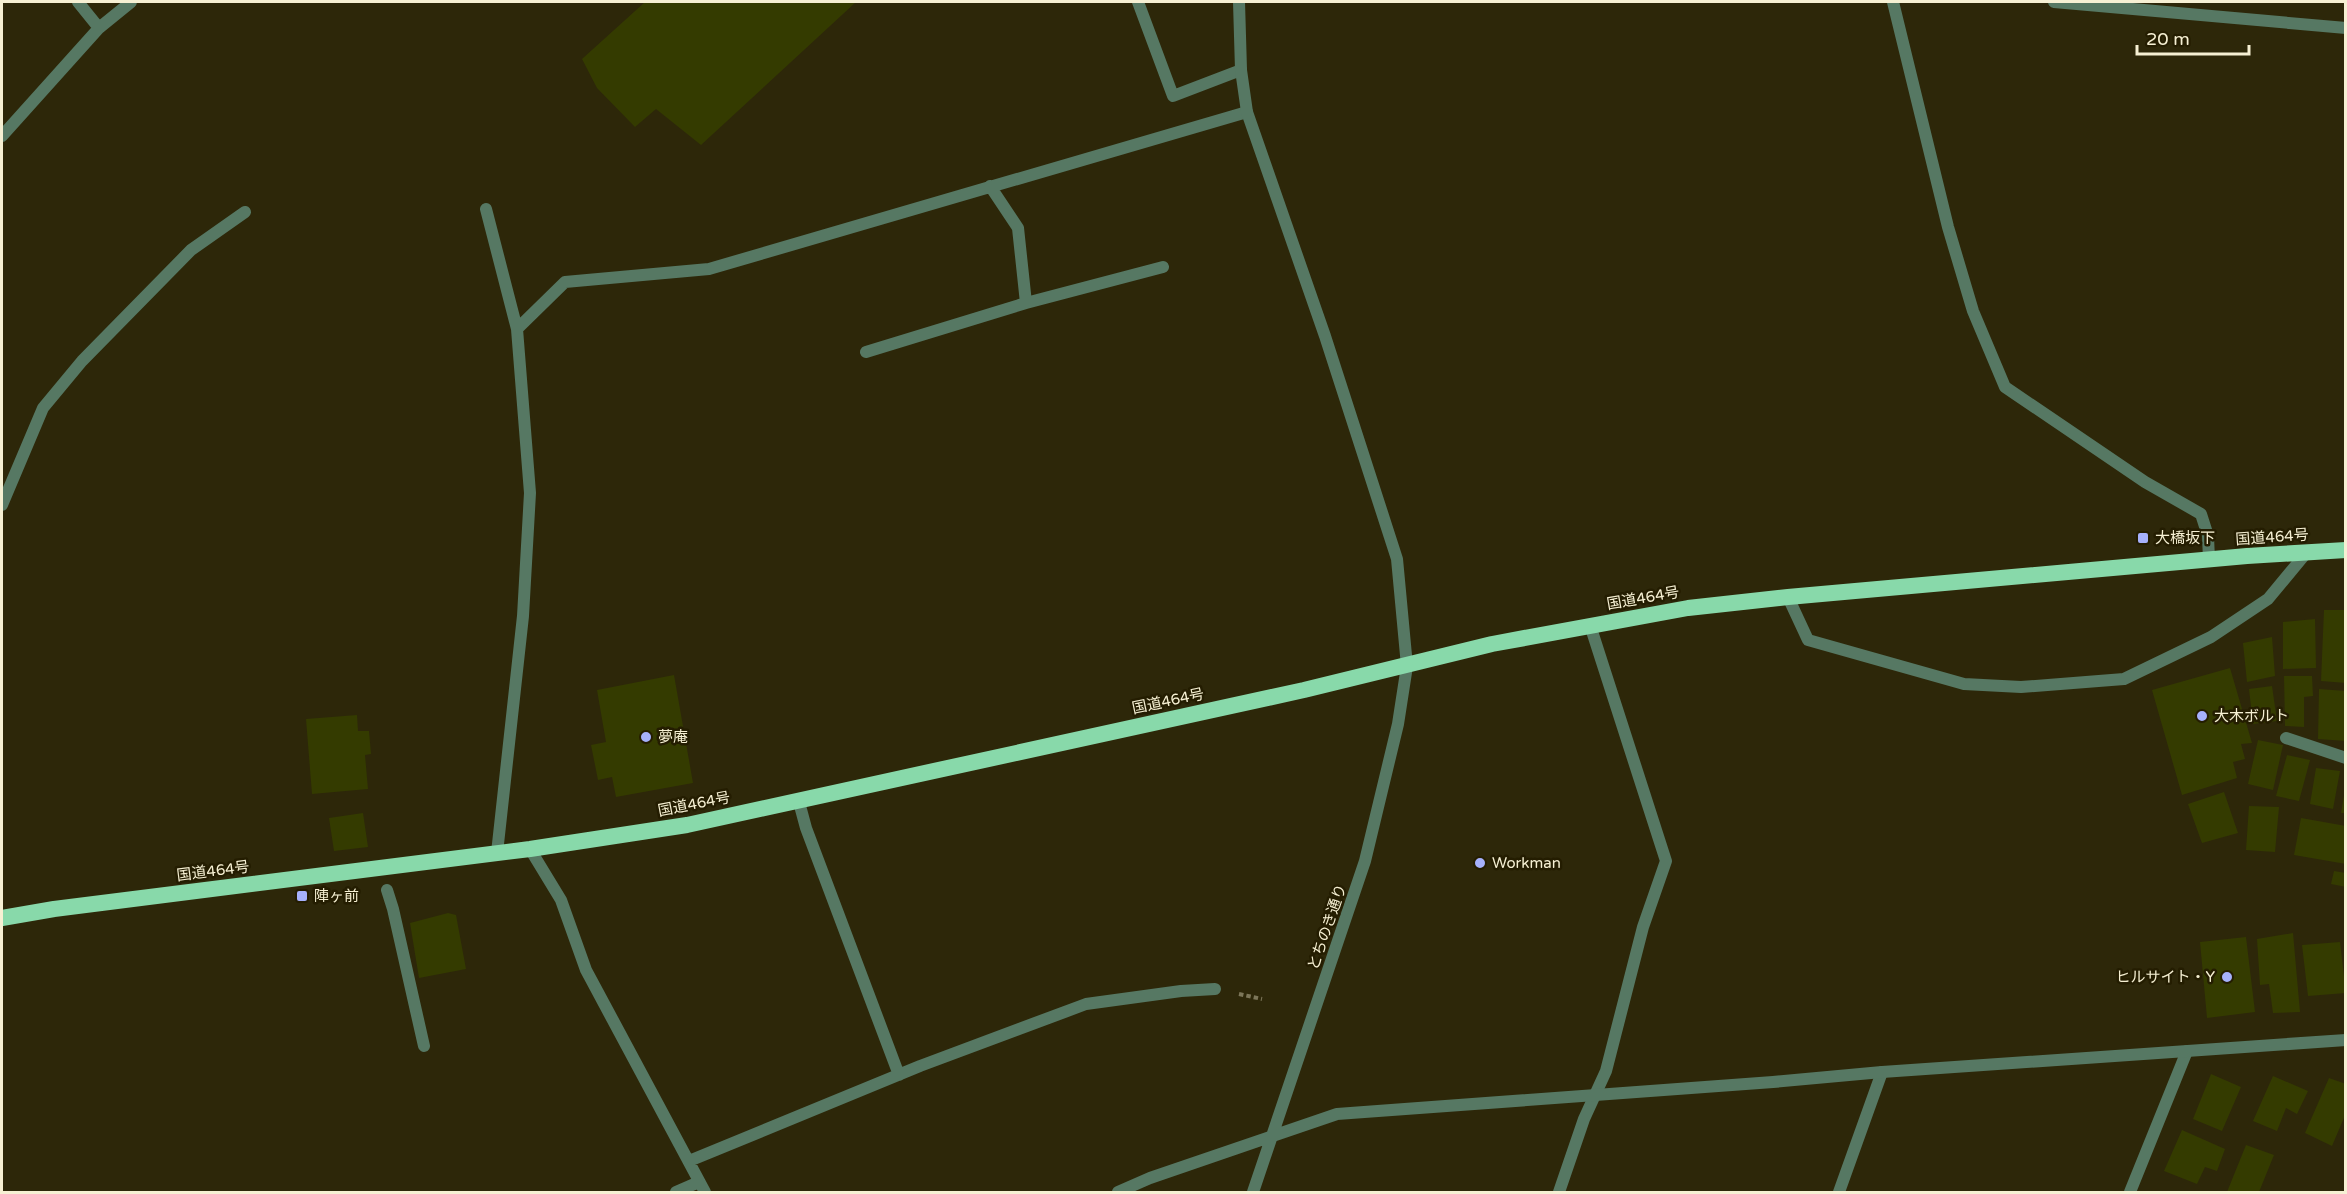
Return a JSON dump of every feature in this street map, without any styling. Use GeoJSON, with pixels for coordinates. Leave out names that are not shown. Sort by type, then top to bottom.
{"type":"FeatureCollection","features":[{"type":"Feature","properties":{"kind":"highway","name":"国道464号"},"geometry":{"type":"LineString","coordinates":[[2,918],[54,909],[530,849],[687,825],[1407,666],[1492,644],[1688,608],[1788,597],[2346,550]]}},
{"type":"Feature","properties":{"kind":"street"},"geometry":{"type":"LineString","coordinates":[[78,2],[99,28]]}},
{"type":"Feature","properties":{"kind":"street"},"geometry":{"type":"LineString","coordinates":[[2,136],[99,28],[131,2]]}},
{"type":"Feature","properties":{"kind":"street"},"geometry":{"type":"LineString","coordinates":[[1138,2],[1173,96],[1220,76],[1241,70]]}},
{"type":"Feature","properties":{"kind":"street","name":"とちのき通り"},"geometry":{"type":"LineString","coordinates":[[1239,2],[1241,70],[1247,112],[1325,336],[1397,559],[1407,666],[1398,724],[1365,861],[1253,1192]]}},
{"type":"Feature","properties":{"kind":"street"},"geometry":{"type":"LineString","coordinates":[[1893,2],[1973,311],[2005,387],[2145,482],[2201,514],[2208,536],[2209,560]]}},
{"type":"Feature","properties":{"kind":"street"},"geometry":{"type":"LineString","coordinates":[[2054,2],[2346,28]]}},
{"type":"Feature","properties":{"kind":"street"},"geometry":{"type":"LineString","coordinates":[[517,329],[565,282],[709,269],[1247,112]]}},
{"type":"Feature","properties":{"kind":"street"},"geometry":{"type":"LineString","coordinates":[[990,186],[1018,228],[1026,303]]}},
{"type":"Feature","properties":{"kind":"street"},"geometry":{"type":"LineString","coordinates":[[486,210],[517,329],[531,493],[523,616],[497,853]]}},
{"type":"Feature","properties":{"kind":"street"},"geometry":{"type":"LineString","coordinates":[[2,505],[43,408],[69,377],[191,250],[245,213]]}},
{"type":"Feature","properties":{"kind":"street"},"geometry":{"type":"LineString","coordinates":[[866,352],[1026,303],[1163,267]]}},
{"type":"Feature","properties":{"kind":"street"},"geometry":{"type":"LineString","coordinates":[[1788,597],[1808,639],[1964,684],[2021,687],[2124,680],[2211,637],[2268,599],[2307,552]]}},
{"type":"Feature","properties":{"kind":"street"},"geometry":{"type":"LineString","coordinates":[[1559,1192],[1584,1119],[1606,1071],[1643,927],[1666,861],[1590,625]]}},
{"type":"Feature","properties":{"kind":"street"},"geometry":{"type":"LineString","coordinates":[[2286,738],[2346,758]]}},
{"type":"Feature","properties":{"kind":"street"},"geometry":{"type":"LineString","coordinates":[[799,802],[806,828],[899,1075]]}},
{"type":"Feature","properties":{"kind":"street"},"geometry":{"type":"LineString","coordinates":[[530,849],[561,900],[586,970],[702,1187],[676,1192]]}},
{"type":"Feature","properties":{"kind":"street"},"geometry":{"type":"LineString","coordinates":[[387,890],[424,1046]]}},
{"type":"Feature","properties":{"kind":"street"},"geometry":{"type":"LineString","coordinates":[[689,1161],[899,1075],[1086,1004],[1181,991],[1215,989]]}},
{"type":"Feature","properties":{"kind":"street"},"geometry":{"type":"LineString","coordinates":[[1118,1192],[1150,1178],[1337,1114],[1882,1072],[2346,1040]]}},
{"type":"Feature","properties":{"kind":"street"},"geometry":{"type":"LineString","coordinates":[[2130,1192],[2187,1051]]}},
{"type":"Feature","properties":{"kind":"street"},"geometry":{"type":"LineString","coordinates":[[1839,1192],[1882,1072]]}},
{"type":"Feature","properties":{"kind":"building"},"geometry":{"type":"Polygon","coordinates":[[[645,2],[856,2],[701,145],[656,109],[635,127],[597,88],[582,59],[645,2]]]}},
{"type":"Feature","properties":{"kind":"building"},"geometry":{"type":"Polygon","coordinates":[[[2324,610],[2346,610],[2346,683],[2321,681],[2324,610]]]}},
{"type":"Feature","properties":{"kind":"building"},"geometry":{"type":"Polygon","coordinates":[[[2315,619],[2316,668],[2283,669],[2283,622],[2315,619]]]}},
{"type":"Feature","properties":{"kind":"building"},"geometry":{"type":"Polygon","coordinates":[[[2272,637],[2275,676],[2247,682],[2243,643],[2272,637]]]}},
{"type":"Feature","properties":{"kind":"building","name":"大木ボルト"},"geometry":{"type":"Polygon","coordinates":[[[2230,668],[2252,743],[2241,744],[2245,759],[2233,762],[2237,778],[2182,795],[2152,690],[2230,668]]]}},
{"type":"Feature","properties":{"kind":"building"},"geometry":{"type":"Polygon","coordinates":[[[674,675],[693,783],[616,797],[612,777],[598,780],[591,745],[606,742],[597,690],[674,675]]]}},
{"type":"Feature","properties":{"kind":"building"},"geometry":{"type":"Polygon","coordinates":[[[2284,676],[2312,676],[2313,696],[2304,697],[2304,727],[2285,726],[2284,676]]]}},
{"type":"Feature","properties":{"kind":"building"},"geometry":{"type":"Polygon","coordinates":[[[2272,686],[2277,721],[2253,724],[2249,689],[2272,686]]]}},
{"type":"Feature","properties":{"kind":"building"},"geometry":{"type":"Polygon","coordinates":[[[2319,689],[2346,691],[2346,741],[2318,739],[2319,689]]]}},
{"type":"Feature","properties":{"kind":"building"},"geometry":{"type":"Polygon","coordinates":[[[357,715],[358,731],[369,731],[371,754],[365,755],[368,789],[312,794],[306,719],[357,715]]]}},
{"type":"Feature","properties":{"kind":"building"},"geometry":{"type":"Polygon","coordinates":[[[2258,740],[2283,745],[2273,790],[2248,784],[2258,740]]]}},
{"type":"Feature","properties":{"kind":"building"},"geometry":{"type":"Polygon","coordinates":[[[2287,755],[2310,760],[2299,801],[2276,796],[2287,755]]]}},
{"type":"Feature","properties":{"kind":"building"},"geometry":{"type":"Polygon","coordinates":[[[2316,768],[2340,771],[2333,809],[2310,804],[2316,768]]]}},
{"type":"Feature","properties":{"kind":"building"},"geometry":{"type":"Polygon","coordinates":[[[2224,792],[2238,833],[2202,843],[2188,804],[2224,792]]]}},
{"type":"Feature","properties":{"kind":"building"},"geometry":{"type":"Polygon","coordinates":[[[2344,795],[2346,796],[2346,813],[2341,813],[2344,795]]]}},
{"type":"Feature","properties":{"kind":"building"},"geometry":{"type":"Polygon","coordinates":[[[2249,806],[2279,807],[2275,852],[2246,850],[2249,806]]]}},
{"type":"Feature","properties":{"kind":"building"},"geometry":{"type":"Polygon","coordinates":[[[363,813],[368,847],[334,851],[329,818],[363,813]]]}},
{"type":"Feature","properties":{"kind":"building"},"geometry":{"type":"Polygon","coordinates":[[[2301,818],[2346,826],[2346,864],[2294,855],[2301,818]]]}},
{"type":"Feature","properties":{"kind":"building"},"geometry":{"type":"Polygon","coordinates":[[[2334,871],[2346,873],[2346,887],[2331,884],[2334,871]]]}},
{"type":"Feature","properties":{"kind":"building"},"geometry":{"type":"Polygon","coordinates":[[[448,913],[456,915],[466,969],[419,978],[410,923],[448,913]]]}},
{"type":"Feature","properties":{"kind":"building"},"geometry":{"type":"Polygon","coordinates":[[[2293,933],[2300,1012],[2273,1013],[2269,984],[2260,985],[2257,939],[2293,933]]]}},
{"type":"Feature","properties":{"kind":"building","name":"ヒルサイト・Y"},"geometry":{"type":"Polygon","coordinates":[[[2246,937],[2255,1012],[2207,1018],[2200,942],[2246,937]]]}},
{"type":"Feature","properties":{"kind":"building"},"geometry":{"type":"Polygon","coordinates":[[[2340,942],[2346,993],[2308,996],[2302,945],[2340,942]]]}},
{"type":"Feature","properties":{"kind":"building"},"geometry":{"type":"Polygon","coordinates":[[[2211,1074],[2241,1087],[2222,1131],[2193,1119],[2211,1074]]]}},
{"type":"Feature","properties":{"kind":"building"},"geometry":{"type":"Polygon","coordinates":[[[2273,1076],[2308,1091],[2297,1114],[2286,1108],[2277,1131],[2253,1121],[2273,1076]]]}},
{"type":"Feature","properties":{"kind":"building"},"geometry":{"type":"Polygon","coordinates":[[[2329,1078],[2346,1084],[2346,1113],[2332,1146],[2305,1133],[2329,1078]]]}},
{"type":"Feature","properties":{"kind":"building"},"geometry":{"type":"Polygon","coordinates":[[[2182,1130],[2225,1149],[2217,1171],[2205,1167],[2197,1184],[2164,1171],[2182,1130]]]}},
{"type":"Feature","properties":{"kind":"building"},"geometry":{"type":"Polygon","coordinates":[[[2246,1145],[2274,1155],[2259,1192],[2227,1192],[2246,1145]]]}},
{"type":"Feature","properties":{"kind":"place","name":"大橋坂下"},"geometry":{"type":"Point","coordinates":[2143,538]}},
{"type":"Feature","properties":{"kind":"place","name":"大木ボルト"},"geometry":{"type":"Point","coordinates":[2202,716]}},
{"type":"Feature","properties":{"kind":"place","name":"夢庵"},"geometry":{"type":"Point","coordinates":[646,737]}},
{"type":"Feature","properties":{"kind":"place","name":"Workman"},"geometry":{"type":"Point","coordinates":[1480,863]}},
{"type":"Feature","properties":{"kind":"place","name":"陣ヶ前"},"geometry":{"type":"Point","coordinates":[302,896]}},
{"type":"Feature","properties":{"kind":"place","name":"ヒルサイト・Y"},"geometry":{"type":"Point","coordinates":[2227,977]}}]}
